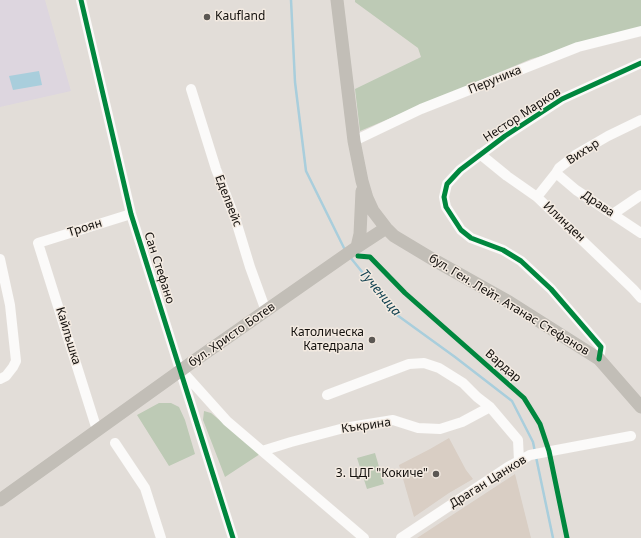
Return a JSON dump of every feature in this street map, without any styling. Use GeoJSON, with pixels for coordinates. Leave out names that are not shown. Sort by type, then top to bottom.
{"type":"FeatureCollection","features":[{"type":"Feature","properties":{"kind":"main road"},"geometry":{"type":"LineString","coordinates":[[337,0],[354,141],[362,181],[361,228],[354,248]]}},
{"type":"Feature","properties":{"kind":"main road","name":"бул. Ген. Лейт. Атанас Стефанов"},"geometry":{"type":"LineString","coordinates":[[362,181],[373,211],[394,236],[509,302],[599,359],[641,407]]}},
{"type":"Feature","properties":{"kind":"main road","name":"бул. Христо Ботев"},"geometry":{"type":"LineString","coordinates":[[0,500],[354,248],[386,228]]}},
{"type":"Feature","properties":{"kind":"street","name":"Сан Стефано"},"geometry":{"type":"LineString","coordinates":[[81,0],[131,214],[233,538]]}},
{"type":"Feature","properties":{"kind":"street","name":"Перуника"},"geometry":{"type":"LineString","coordinates":[[354,141],[421,109],[578,47],[641,31]]}},
{"type":"Feature","properties":{"kind":"street","name":"Нестор Марков"},"geometry":{"type":"LineString","coordinates":[[599,359],[601,347],[551,289],[521,261],[512,255],[485,242],[471,238],[462,230],[446,207],[444,197],[447,184],[460,170],[480,154],[562,99],[641,63]]}},
{"type":"Feature","properties":{"kind":"street","name":"Еделвейс"},"geometry":{"type":"LineString","coordinates":[[191,89],[216,169],[236,221],[250,267],[266,311]]}},
{"type":"Feature","properties":{"kind":"street","name":"Вихър"},"geometry":{"type":"LineString","coordinates":[[537,197],[559,168],[577,154],[608,136],[641,120]]}},
{"type":"Feature","properties":{"kind":"street","name":"Илинден"},"geometry":{"type":"LineString","coordinates":[[480,154],[507,176],[537,197],[641,298]]}},
{"type":"Feature","properties":{"kind":"street","name":"Драва"},"geometry":{"type":"LineString","coordinates":[[556,173],[576,190],[641,233]]}},
{"type":"Feature","properties":{"kind":"street"},"geometry":{"type":"LineString","coordinates":[[613,214],[641,195]]}},
{"type":"Feature","properties":{"kind":"street","name":"Троян"},"geometry":{"type":"LineString","coordinates":[[38,243],[131,214]]}},
{"type":"Feature","properties":{"kind":"street","name":"Кайлъшка"},"geometry":{"type":"LineString","coordinates":[[38,243],[97,430]]}},
{"type":"Feature","properties":{"kind":"street"},"geometry":{"type":"LineString","coordinates":[[0,259],[10,305],[16,361],[6,376],[0,379]]}},
{"type":"Feature","properties":{"kind":"street"},"geometry":{"type":"LineString","coordinates":[[327,395],[409,364],[424,363],[439,368],[463,383],[490,407],[518,440],[520,461]]}},
{"type":"Feature","properties":{"kind":"street"},"geometry":{"type":"LineString","coordinates":[[181,371],[227,421],[364,538]]}},
{"type":"Feature","properties":{"kind":"street","name":"Къкрина"},"geometry":{"type":"LineString","coordinates":[[262,451],[344,428],[393,420],[418,428],[440,429],[462,422],[490,407]]}},
{"type":"Feature","properties":{"kind":"street","name":"Драган Цанков"},"geometry":{"type":"LineString","coordinates":[[401,538],[508,467],[530,455],[631,436]]}},
{"type":"Feature","properties":{"kind":"street"},"geometry":{"type":"LineString","coordinates":[[115,443],[145,488],[161,538]]}},
{"type":"Feature","properties":{"kind":"shaded area"},"geometry":{"type":"Polygon","coordinates":[[[0,0],[45,0],[71,91],[0,107],[0,0]]]}},
{"type":"Feature","properties":{"kind":"shaded area","name":"3. ЦДГ \"Кокиче\""},"geometry":{"type":"Polygon","coordinates":[[[449,438],[466,470],[473,479],[449,493],[414,517],[399,465],[449,438]]]}},
{"type":"Feature","properties":{"kind":"shaded area"},"geometry":{"type":"Polygon","coordinates":[[[515,474],[531,538],[417,538],[515,474]]]}},
{"type":"Feature","properties":{"kind":"green space"},"geometry":{"type":"Polygon","coordinates":[[[355,0],[641,0],[641,28],[531,59],[360,131],[355,89],[421,57],[418,48],[355,2],[355,0]]]}},
{"type":"Feature","properties":{"kind":"green space"},"geometry":{"type":"Polygon","coordinates":[[[159,403],[171,403],[179,407],[185,420],[195,454],[169,466],[137,415],[159,403]]]}},
{"type":"Feature","properties":{"kind":"green space"},"geometry":{"type":"Polygon","coordinates":[[[204,411],[211,413],[260,454],[225,477],[203,420],[204,411]]]}},
{"type":"Feature","properties":{"kind":"green space"},"geometry":{"type":"Polygon","coordinates":[[[375,453],[384,484],[367,489],[357,458],[375,453]]]}},
{"type":"Feature","properties":{"kind":"water"},"geometry":{"type":"Polygon","coordinates":[[[39,71],[42,85],[13,90],[9,76],[39,71]]]}},
{"type":"Feature","properties":{"kind":"waterway","name":"Тученица"},"geometry":{"type":"LineString","coordinates":[[291,0],[295,82],[306,171],[345,250]]}},
{"type":"Feature","properties":{"kind":"waterway","name":"Тученица"},"geometry":{"type":"LineString","coordinates":[[350,257],[397,315],[512,401],[533,442],[535,452]]}},
{"type":"Feature","properties":{"kind":"waterway","name":"Тученица"},"geometry":{"type":"LineString","coordinates":[[536,457],[553,538]]}},
{"type":"Feature","properties":{"kind":"cycle path"},"geometry":{"type":"LineString","coordinates":[[81,0],[131,214],[233,538]]}},
{"type":"Feature","properties":{"kind":"cycle path"},"geometry":{"type":"LineString","coordinates":[[599,359],[601,347],[551,289],[521,261],[503,250],[471,238],[461,230],[446,207],[444,197],[447,184],[460,170],[505,136],[562,99],[641,63]]}},
{"type":"Feature","properties":{"kind":"cycle path","name":"Вардар"},"geometry":{"type":"LineString","coordinates":[[358,256],[370,257],[405,293],[524,398],[540,424],[549,451],[567,538]]}},
{"type":"Feature","properties":{"kind":"place","name":"Kaufland"},"geometry":{"type":"Point","coordinates":[207,17]}},
{"type":"Feature","properties":{"kind":"place","name":"Католическа Катедрала"},"geometry":{"type":"Point","coordinates":[372,340]}},
{"type":"Feature","properties":{"kind":"place","name":"3. ЦДГ \"Кокиче\""},"geometry":{"type":"Point","coordinates":[436,474]}}]}
